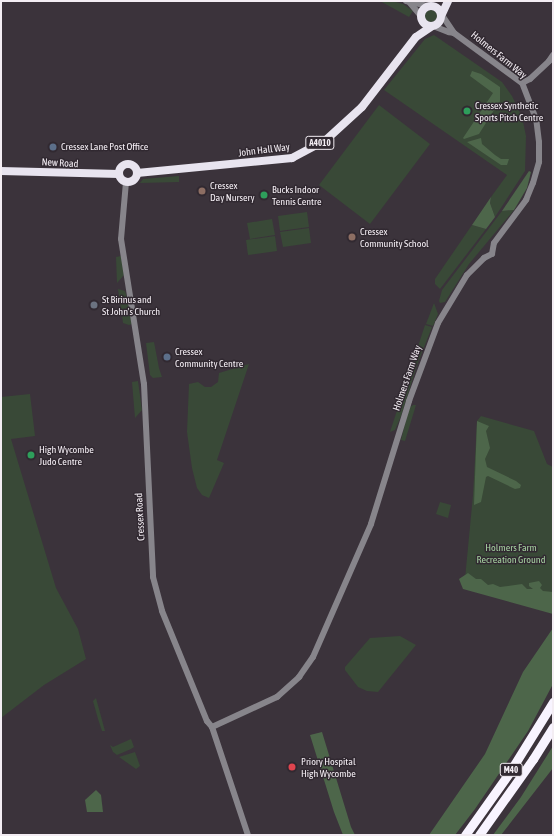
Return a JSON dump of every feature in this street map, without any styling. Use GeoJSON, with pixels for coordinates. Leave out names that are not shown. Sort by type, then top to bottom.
{"type":"FeatureCollection","features":[{"type":"Feature","properties":{"kind":"highway","name":"A4010"},"geometry":{"type":"LineString","coordinates":[[421,17],[422,10],[436,1]]}},
{"type":"Feature","properties":{"kind":"highway","name":"A4010"},"geometry":{"type":"LineString","coordinates":[[432,26],[440,21],[448,1]]}},
{"type":"Feature","properties":{"kind":"highway"},"geometry":{"type":"LineString","coordinates":[[428,6],[435,6],[442,15]]}},
{"type":"Feature","properties":{"kind":"highway"},"geometry":{"type":"LineString","coordinates":[[421,17],[425,25],[432,26]]}},
{"type":"Feature","properties":{"kind":"highway","name":"John Hall Way"},"geometry":{"type":"LineString","coordinates":[[416,37],[421,17]]}},
{"type":"Feature","properties":{"kind":"highway","name":"John Hall Way"},"geometry":{"type":"LineString","coordinates":[[137,173],[292,158],[327,139],[362,107],[416,37],[432,26]]}},
{"type":"Feature","properties":{"kind":"highway"},"geometry":{"type":"LineString","coordinates":[[128,164],[134,166],[137,173],[134,181],[126,182],[120,178],[119,174],[120,168],[128,164]]}},
{"type":"Feature","properties":{"kind":"highway","name":"New Road"},"geometry":{"type":"LineString","coordinates":[[1,171],[119,174]]}},
{"type":"Feature","properties":{"kind":"highway","name":"M40"},"geometry":{"type":"LineString","coordinates":[[465,835],[510,773],[553,702]]}},
{"type":"Feature","properties":{"kind":"highway","name":"M40"},"geometry":{"type":"LineString","coordinates":[[480,835],[533,759],[553,727]]}},
{"type":"Feature","properties":{"kind":"street"},"geometry":{"type":"LineString","coordinates":[[408,2],[428,6]]}},
{"type":"Feature","properties":{"kind":"street"},"geometry":{"type":"LineString","coordinates":[[408,2],[421,17]]}},
{"type":"Feature","properties":{"kind":"street","name":"Holmers Farm Way"},"geometry":{"type":"LineString","coordinates":[[212,728],[277,697],[299,678],[313,657],[371,524],[409,401],[436,328],[467,275],[484,258],[492,254],[494,243],[526,200],[533,183],[539,162],[539,144],[536,119],[522,83],[454,33],[442,15]]}},
{"type":"Feature","properties":{"kind":"street","name":"Holmers Farm Way"},"geometry":{"type":"LineString","coordinates":[[432,26],[454,33]]}},
{"type":"Feature","properties":{"kind":"street"},"geometry":{"type":"LineString","coordinates":[[522,83],[537,72],[553,55]]}},
{"type":"Feature","properties":{"kind":"street","name":"Cressex Road"},"geometry":{"type":"LineString","coordinates":[[126,182],[121,240],[144,384],[153,577],[162,611],[207,721],[212,728],[248,835]]}},
{"type":"Feature","properties":{"kind":"green space"},"geometry":{"type":"Polygon","coordinates":[[[380,1],[392,1],[403,4],[413,11],[409,17],[380,1]]]}},
{"type":"Feature","properties":{"kind":"green space"},"geometry":{"type":"Polygon","coordinates":[[[431,10],[435,12],[437,16],[435,20],[431,22],[427,20],[425,16],[427,12],[431,10]]]}},
{"type":"Feature","properties":{"kind":"green space","name":"Cressex Synthetic Sports Pitch Centre"},"geometry":{"type":"Polygon","coordinates":[[[434,35],[502,82],[512,96],[522,117],[526,136],[525,171],[495,217],[490,203],[491,197],[507,175],[384,90],[425,39],[434,35]]]}},
{"type":"Feature","properties":{"kind":"green space"},"geometry":{"type":"Polygon","coordinates":[[[472,71],[481,74],[500,87],[500,101],[499,105],[496,107],[479,134],[464,139],[463,138],[493,93],[470,76],[472,71]]]}},
{"type":"Feature","properties":{"kind":"green space"},"geometry":{"type":"Polygon","coordinates":[[[379,105],[430,144],[370,224],[319,185],[379,105]]]}},
{"type":"Feature","properties":{"kind":"green space"},"geometry":{"type":"Polygon","coordinates":[[[481,138],[482,144],[495,155],[501,159],[509,159],[507,165],[501,165],[467,142],[481,138]]]}},
{"type":"Feature","properties":{"kind":"green space"},"geometry":{"type":"Polygon","coordinates":[[[529,171],[531,172],[527,188],[514,210],[502,211],[529,171]]]}},
{"type":"Feature","properties":{"kind":"green space"},"geometry":{"type":"Polygon","coordinates":[[[179,176],[179,182],[140,183],[143,179],[179,176]]]}},
{"type":"Feature","properties":{"kind":"green space"},"geometry":{"type":"Polygon","coordinates":[[[491,197],[490,203],[495,217],[486,229],[472,225],[491,197]]]}},
{"type":"Feature","properties":{"kind":"green space"},"geometry":{"type":"Polygon","coordinates":[[[514,210],[469,264],[445,302],[440,303],[439,301],[442,290],[502,211],[514,210]]]}},
{"type":"Feature","properties":{"kind":"green space"},"geometry":{"type":"Polygon","coordinates":[[[307,212],[309,227],[280,231],[278,216],[307,212]]]}},
{"type":"Feature","properties":{"kind":"green space"},"geometry":{"type":"Polygon","coordinates":[[[272,219],[275,235],[250,239],[247,223],[272,219]]]}},
{"type":"Feature","properties":{"kind":"green space"},"geometry":{"type":"Polygon","coordinates":[[[472,225],[486,229],[440,289],[435,284],[435,279],[472,225]]]}},
{"type":"Feature","properties":{"kind":"green space"},"geometry":{"type":"Polygon","coordinates":[[[309,228],[311,243],[283,247],[280,232],[309,228]]]}},
{"type":"Feature","properties":{"kind":"green space"},"geometry":{"type":"Polygon","coordinates":[[[275,236],[277,251],[248,255],[246,240],[275,236]]]}},
{"type":"Feature","properties":{"kind":"green space"},"geometry":{"type":"Polygon","coordinates":[[[121,256],[124,275],[117,283],[116,257],[121,256]]]}},
{"type":"Feature","properties":{"kind":"green space"},"geometry":{"type":"Polygon","coordinates":[[[118,289],[125,291],[132,324],[129,325],[123,323],[118,289]]]}},
{"type":"Feature","properties":{"kind":"green space"},"geometry":{"type":"Polygon","coordinates":[[[434,303],[438,314],[433,326],[426,324],[434,303]]]}},
{"type":"Feature","properties":{"kind":"green space"},"geometry":{"type":"Polygon","coordinates":[[[425,325],[432,327],[417,365],[401,416],[395,430],[390,432],[425,325]]]}},
{"type":"Feature","properties":{"kind":"green space"},"geometry":{"type":"Polygon","coordinates":[[[154,342],[162,377],[153,378],[150,375],[146,343],[154,342]]]}},
{"type":"Feature","properties":{"kind":"green space"},"geometry":{"type":"Polygon","coordinates":[[[249,364],[217,460],[224,463],[209,498],[202,495],[197,488],[192,468],[187,432],[189,384],[198,382],[205,387],[211,387],[218,382],[219,373],[249,364]]]}},
{"type":"Feature","properties":{"kind":"green space"},"geometry":{"type":"Polygon","coordinates":[[[138,381],[142,410],[135,418],[132,382],[138,381]]]}},
{"type":"Feature","properties":{"kind":"green space"},"geometry":{"type":"Polygon","coordinates":[[[30,394],[35,436],[11,439],[56,588],[78,629],[86,659],[44,685],[1,718],[1,397],[30,394]]]}},
{"type":"Feature","properties":{"kind":"green space"},"geometry":{"type":"Polygon","coordinates":[[[416,405],[405,441],[401,440],[409,408],[416,405]]]}},
{"type":"Feature","properties":{"kind":"green space","name":"Holmers Farm Recreation Ground"},"geometry":{"type":"Polygon","coordinates":[[[481,416],[534,431],[547,464],[553,467],[553,612],[465,579],[473,495],[477,421],[481,416]]]}},
{"type":"Feature","properties":{"kind":"green space"},"geometry":{"type":"Polygon","coordinates":[[[477,421],[489,426],[486,431],[490,448],[485,459],[487,467],[521,485],[520,488],[515,489],[488,476],[486,477],[481,502],[474,505],[477,421]]]}},
{"type":"Feature","properties":{"kind":"green space"},"geometry":{"type":"Polygon","coordinates":[[[440,502],[451,505],[448,518],[436,514],[440,502]]]}},
{"type":"Feature","properties":{"kind":"green space"},"geometry":{"type":"Polygon","coordinates":[[[468,573],[476,579],[481,579],[488,585],[493,584],[500,587],[522,584],[527,589],[533,589],[529,586],[529,583],[539,581],[542,585],[540,588],[543,591],[553,592],[553,614],[463,589],[459,579],[468,573]]]}},
{"type":"Feature","properties":{"kind":"green space"},"geometry":{"type":"Polygon","coordinates":[[[553,628],[553,684],[528,731],[475,809],[455,835],[429,835],[485,754],[523,672],[553,628]]]}},
{"type":"Feature","properties":{"kind":"green space"},"geometry":{"type":"Polygon","coordinates":[[[400,636],[416,645],[378,692],[367,691],[358,687],[345,670],[345,667],[370,638],[400,636]]]}},
{"type":"Feature","properties":{"kind":"green space"},"geometry":{"type":"Polygon","coordinates":[[[96,698],[105,731],[102,731],[93,701],[96,698]]]}},
{"type":"Feature","properties":{"kind":"green space"},"geometry":{"type":"Polygon","coordinates":[[[322,732],[351,827],[355,835],[343,835],[334,812],[310,735],[322,732]]]}},
{"type":"Feature","properties":{"kind":"green space"},"geometry":{"type":"Polygon","coordinates":[[[131,739],[134,747],[117,755],[113,752],[110,745],[113,747],[131,739]]]}},
{"type":"Feature","properties":{"kind":"green space"},"geometry":{"type":"Polygon","coordinates":[[[553,746],[553,768],[501,835],[493,835],[521,797],[553,746]]]}},
{"type":"Feature","properties":{"kind":"green space"},"geometry":{"type":"Polygon","coordinates":[[[135,752],[140,766],[136,769],[119,757],[135,752]]]}},
{"type":"Feature","properties":{"kind":"green space"},"geometry":{"type":"Polygon","coordinates":[[[96,790],[101,795],[103,812],[87,812],[85,800],[96,790]]]}},
{"type":"Feature","properties":{"kind":"place","name":"Cressex Synthetic Sports Pitch Centre"},"geometry":{"type":"Point","coordinates":[467,111]}},
{"type":"Feature","properties":{"kind":"place","name":"Cressex Lane Post Office"},"geometry":{"type":"Point","coordinates":[53,147]}},
{"type":"Feature","properties":{"kind":"place","name":"Cressex Day Nursery"},"geometry":{"type":"Point","coordinates":[202,191]}},
{"type":"Feature","properties":{"kind":"place","name":"Bucks Indoor Tennis Centre"},"geometry":{"type":"Point","coordinates":[264,195]}},
{"type":"Feature","properties":{"kind":"place","name":"Cressex Community School"},"geometry":{"type":"Point","coordinates":[352,237]}},
{"type":"Feature","properties":{"kind":"place","name":"St Birinus and St John's Church"},"geometry":{"type":"Point","coordinates":[94,305]}},
{"type":"Feature","properties":{"kind":"place","name":"Cressex Community Centre"},"geometry":{"type":"Point","coordinates":[167,357]}},
{"type":"Feature","properties":{"kind":"place","name":"High Wycombe Judo Centre"},"geometry":{"type":"Point","coordinates":[31,455]}},
{"type":"Feature","properties":{"kind":"place","name":"Priory Hospital High Wycombe"},"geometry":{"type":"Point","coordinates":[292,767]}}]}
